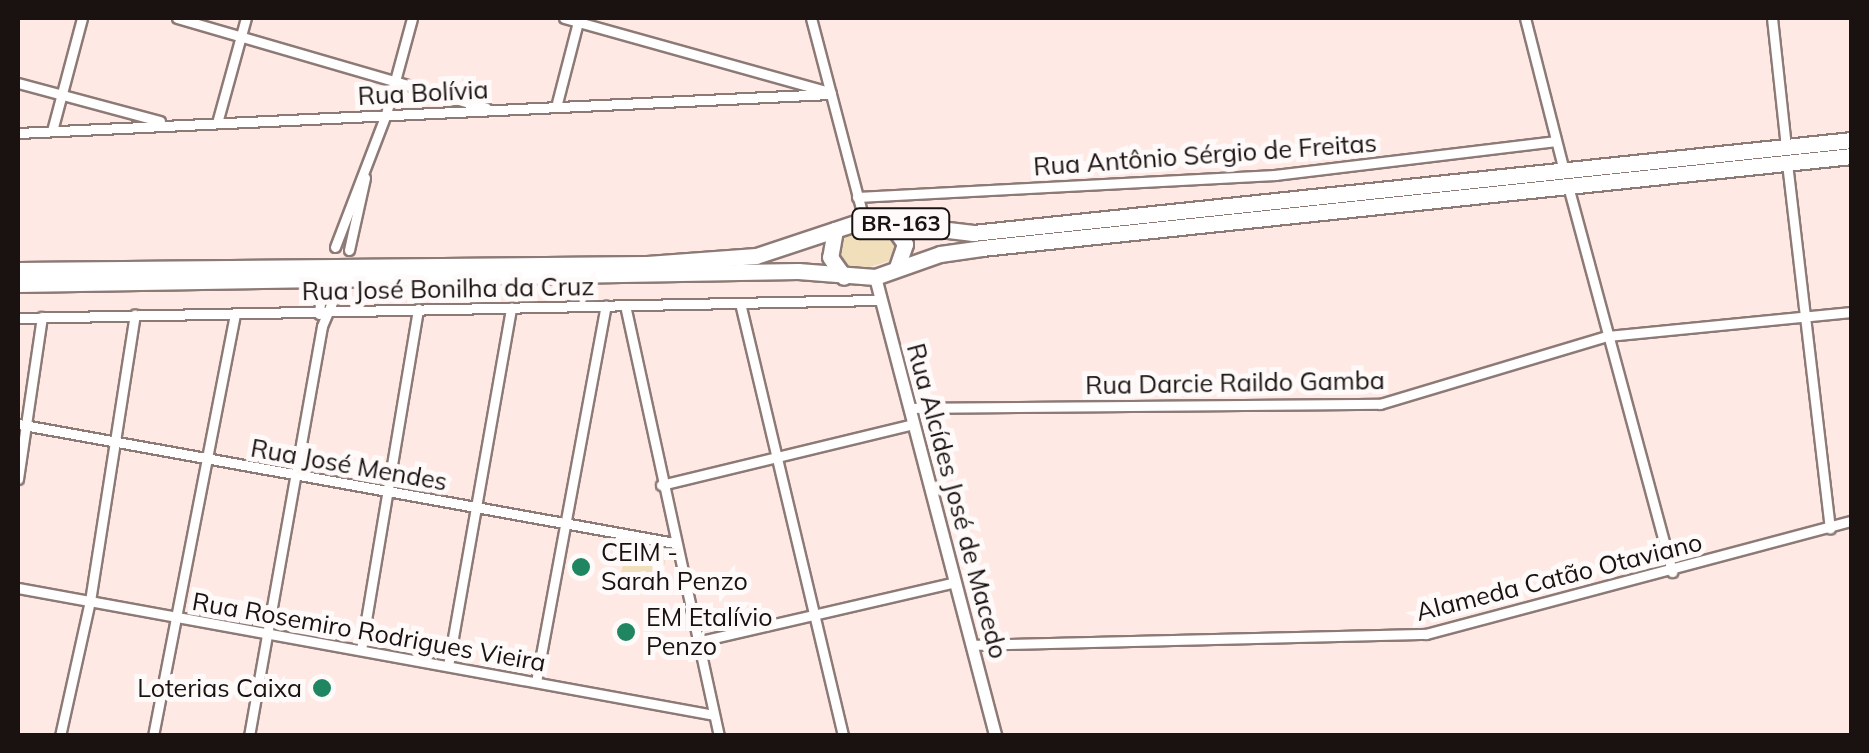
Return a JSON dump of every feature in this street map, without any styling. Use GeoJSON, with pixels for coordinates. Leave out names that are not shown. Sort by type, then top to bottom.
{"type":"FeatureCollection","features":[{"type":"Feature","properties":{"kind":"highway","name":"BR-163"},"geometry":{"type":"LineString","coordinates":[[18,284],[798,271],[875,277],[897,267],[982,248],[1567,185],[1786,155],[1852,140]]}},
{"type":"Feature","properties":{"kind":"highway","name":"BR-163"},"geometry":{"type":"LineString","coordinates":[[1786,155],[1852,156]]}},
{"type":"Feature","properties":{"kind":"highway","name":"BR-163"},"geometry":{"type":"LineString","coordinates":[[18,270],[648,264],[756,256],[864,220],[973,233],[1567,185]]}},
{"type":"Feature","properties":{"kind":"highway"},"geometry":{"type":"LineString","coordinates":[[889,221],[905,244],[897,267]]}},
{"type":"Feature","properties":{"kind":"highway"},"geometry":{"type":"LineString","coordinates":[[835,230],[830,257],[844,277]]}},
{"type":"Feature","properties":{"kind":"street"},"geometry":{"type":"LineString","coordinates":[[52,132],[82,18]]}},
{"type":"Feature","properties":{"kind":"street"},"geometry":{"type":"LineString","coordinates":[[177,18],[394,78],[492,110]]}},
{"type":"Feature","properties":{"kind":"street"},"geometry":{"type":"LineString","coordinates":[[217,123],[246,18]]}},
{"type":"Feature","properties":{"kind":"street"},"geometry":{"type":"LineString","coordinates":[[336,247],[386,114],[412,18]]}},
{"type":"Feature","properties":{"kind":"street"},"geometry":{"type":"LineString","coordinates":[[564,18],[830,93]]}},
{"type":"Feature","properties":{"kind":"street"},"geometry":{"type":"LineString","coordinates":[[811,18],[864,220]]}},
{"type":"Feature","properties":{"kind":"street"},"geometry":{"type":"LineString","coordinates":[[1525,18],[1672,572]]}},
{"type":"Feature","properties":{"kind":"street"},"geometry":{"type":"LineString","coordinates":[[1772,18],[1830,528]]}},
{"type":"Feature","properties":{"kind":"street"},"geometry":{"type":"LineString","coordinates":[[556,107],[578,19]]}},
{"type":"Feature","properties":{"kind":"street"},"geometry":{"type":"LineString","coordinates":[[18,83],[171,124]]}},
{"type":"Feature","properties":{"kind":"street","name":"Rua Bolívia"},"geometry":{"type":"LineString","coordinates":[[18,133],[830,93]]}},
{"type":"Feature","properties":{"kind":"street","name":"Rua Antônio Sérgio de Freitas"},"geometry":{"type":"LineString","coordinates":[[857,197],[1275,176],[1556,142]]}},
{"type":"Feature","properties":{"kind":"street"},"geometry":{"type":"LineString","coordinates":[[349,250],[365,175]]}},
{"type":"Feature","properties":{"kind":"street","name":"Rua Alcídes José de Macedo"},"geometry":{"type":"LineString","coordinates":[[875,277],[995,736]]}},
{"type":"Feature","properties":{"kind":"street"},"geometry":{"type":"LineString","coordinates":[[250,736],[263,632],[322,326],[321,292]]}},
{"type":"Feature","properties":{"kind":"street"},"geometry":{"type":"LineString","coordinates":[[324,311],[335,296]]}},
{"type":"Feature","properties":{"kind":"street","name":"Rua José Bonilha da Cruz"},"geometry":{"type":"LineString","coordinates":[[18,318],[880,300]]}},
{"type":"Feature","properties":{"kind":"street"},"geometry":{"type":"LineString","coordinates":[[740,303],[843,736]]}},
{"type":"Feature","properties":{"kind":"street"},"geometry":{"type":"LineString","coordinates":[[625,305],[719,736]]}},
{"type":"Feature","properties":{"kind":"street"},"geometry":{"type":"LineString","coordinates":[[536,682],[606,306]]}},
{"type":"Feature","properties":{"kind":"street"},"geometry":{"type":"LineString","coordinates":[[448,666],[511,308]]}},
{"type":"Feature","properties":{"kind":"street"},"geometry":{"type":"LineString","coordinates":[[361,650],[418,310]]}},
{"type":"Feature","properties":{"kind":"street","name":"Rua Darcie Raildo Gamba"},"geometry":{"type":"LineString","coordinates":[[910,408],[1380,404],[1607,336],[1852,312]]}},
{"type":"Feature","properties":{"kind":"street"},"geometry":{"type":"LineString","coordinates":[[154,736],[180,618],[235,313]]}},
{"type":"Feature","properties":{"kind":"street"},"geometry":{"type":"LineString","coordinates":[[60,736],[90,601],[118,443],[135,315]]}},
{"type":"Feature","properties":{"kind":"street"},"geometry":{"type":"LineString","coordinates":[[18,479],[22,425],[42,317]]}},
{"type":"Feature","properties":{"kind":"street"},"geometry":{"type":"LineString","coordinates":[[661,484],[914,424]]}},
{"type":"Feature","properties":{"kind":"street","name":"Rua José Mendes"},"geometry":{"type":"LineString","coordinates":[[22,425],[674,543]]}},
{"type":"Feature","properties":{"kind":"street","name":"Alameda Catão Otaviano"},"geometry":{"type":"LineString","coordinates":[[972,645],[1426,634],[1672,572],[1852,521]]}},
{"type":"Feature","properties":{"kind":"street"},"geometry":{"type":"LineString","coordinates":[[696,642],[955,582]]}},
{"type":"Feature","properties":{"kind":"street","name":"Rua Rosemiro Rodrigues Vieira"},"geometry":{"type":"LineString","coordinates":[[18,588],[714,714]]}},
{"type":"Feature","properties":{"kind":"shaded area"},"geometry":{"type":"Polygon","coordinates":[[[875,229],[897,241],[889,261],[863,269],[838,264],[833,245],[841,235],[875,229]]]}},
{"type":"Feature","properties":{"kind":"shaded area"},"geometry":{"type":"Polygon","coordinates":[[[625,552],[665,559],[661,586],[620,579],[625,552]]]}},
{"type":"Feature","properties":{"kind":"place","name":"CEIM - Sarah Penzo"},"geometry":{"type":"Point","coordinates":[581,567]}},
{"type":"Feature","properties":{"kind":"place","name":"EM Etalívio Penzo"},"geometry":{"type":"Point","coordinates":[626,632]}},
{"type":"Feature","properties":{"kind":"place","name":"Loterias Caixa"},"geometry":{"type":"Point","coordinates":[322,688]}}]}
